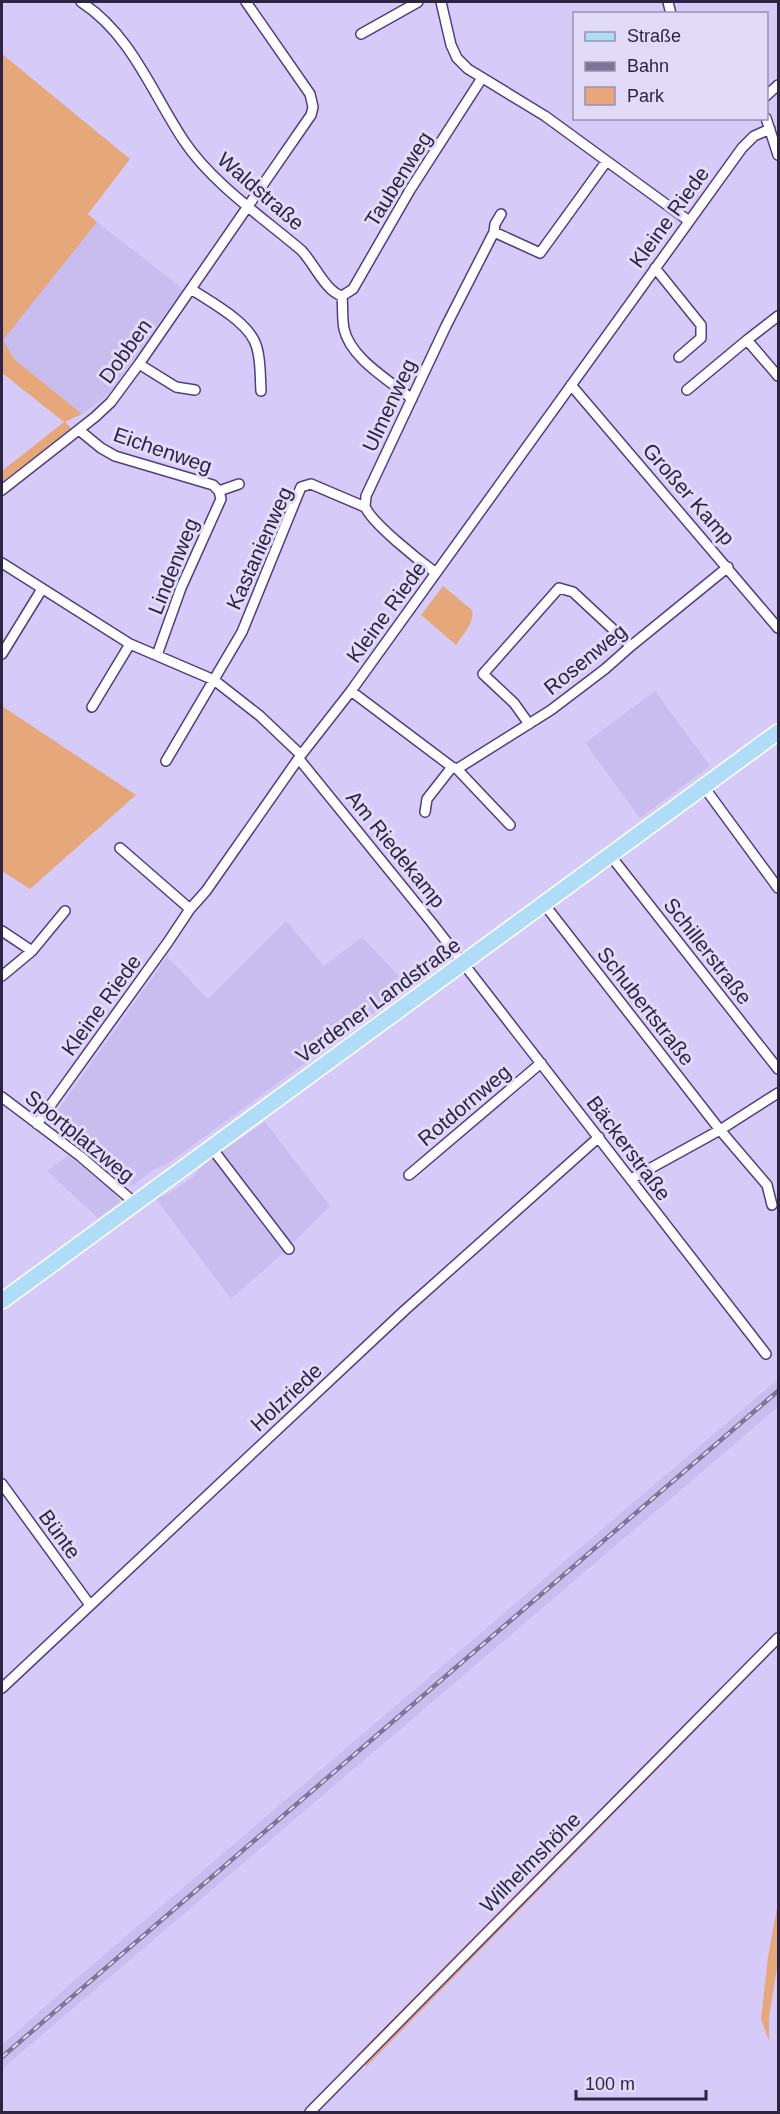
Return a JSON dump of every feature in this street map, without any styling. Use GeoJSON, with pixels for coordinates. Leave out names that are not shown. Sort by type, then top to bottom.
{"type":"FeatureCollection","features":[{"type":"Feature","properties":{"kind":"main road","name":"Verdener Landstraße"},"geometry":{"type":"LineString","coordinates":[[2,1301],[778,732]]}},
{"type":"Feature","properties":{"kind":"street","name":"Waldstraße"},"geometry":{"type":"LineString","coordinates":[[81,2],[108,23],[147,76],[184,141],[205,167],[302,250],[330,289],[342,296]]}},
{"type":"Feature","properties":{"kind":"street","name":"Dobben"},"geometry":{"type":"LineString","coordinates":[[2,490],[111,402],[140,364],[306,125],[313,107],[310,94],[246,2]]}},
{"type":"Feature","properties":{"kind":"street"},"geometry":{"type":"LineString","coordinates":[[361,34],[417,2]]}},
{"type":"Feature","properties":{"kind":"street"},"geometry":{"type":"LineString","coordinates":[[441,2],[451,45],[463,63],[482,78],[544,116],[689,221]]}},
{"type":"Feature","properties":{"kind":"street","name":"Taubenweg"},"geometry":{"type":"LineString","coordinates":[[342,296],[353,289],[410,190],[482,78]]}},
{"type":"Feature","properties":{"kind":"street"},"geometry":{"type":"LineString","coordinates":[[767,120],[778,155]]}},
{"type":"Feature","properties":{"kind":"street","name":"Kleine Riede"},"geometry":{"type":"LineString","coordinates":[[37,1124],[190,909],[206,891],[300,757],[351,691],[742,148],[754,136],[770,129]]}},
{"type":"Feature","properties":{"kind":"street"},"geometry":{"type":"LineString","coordinates":[[494,232],[540,253],[606,162]]}},
{"type":"Feature","properties":{"kind":"street","name":"Ulmenweg"},"geometry":{"type":"LineString","coordinates":[[365,507],[366,496],[501,214]]}},
{"type":"Feature","properties":{"kind":"street"},"geometry":{"type":"LineString","coordinates":[[655,268],[701,325],[701,338],[679,357]]}},
{"type":"Feature","properties":{"kind":"street"},"geometry":{"type":"LineString","coordinates":[[191,289],[252,334],[257,348],[261,391]]}},
{"type":"Feature","properties":{"kind":"street"},"geometry":{"type":"LineString","coordinates":[[342,296],[344,328],[349,343],[357,355],[412,399]]}},
{"type":"Feature","properties":{"kind":"street"},"geometry":{"type":"LineString","coordinates":[[687,390],[778,316]]}},
{"type":"Feature","properties":{"kind":"street"},"geometry":{"type":"LineString","coordinates":[[747,340],[778,376]]}},
{"type":"Feature","properties":{"kind":"street"},"geometry":{"type":"LineString","coordinates":[[140,364],[176,387],[195,390]]}},
{"type":"Feature","properties":{"kind":"street","name":"Großer Kamp"},"geometry":{"type":"LineString","coordinates":[[572,385],[778,628]]}},
{"type":"Feature","properties":{"kind":"street","name":"Eichenweg"},"geometry":{"type":"LineString","coordinates":[[79,430],[115,456],[213,485],[219,491],[239,484]]}},
{"type":"Feature","properties":{"kind":"street","name":"Kastanienweg"},"geometry":{"type":"LineString","coordinates":[[214,680],[242,632],[301,487],[311,484],[365,507]]}},
{"type":"Feature","properties":{"kind":"street","name":"Lindenweg"},"geometry":{"type":"LineString","coordinates":[[157,656],[181,588],[221,499],[219,491]]}},
{"type":"Feature","properties":{"kind":"street"},"geometry":{"type":"LineString","coordinates":[[365,507],[400,544],[436,573]]}},
{"type":"Feature","properties":{"kind":"street","name":"Am Riedekamp"},"geometry":{"type":"LineString","coordinates":[[2,563],[130,644],[214,680],[261,716],[300,757],[463,964]]}},
{"type":"Feature","properties":{"kind":"street","name":"Rosenweg"},"geometry":{"type":"LineString","coordinates":[[425,812],[427,799],[455,768],[529,724],[605,669],[728,567]]}},
{"type":"Feature","properties":{"kind":"street"},"geometry":{"type":"LineString","coordinates":[[529,724],[514,703],[483,674],[558,588],[573,592],[631,646]]}},
{"type":"Feature","properties":{"kind":"street"},"geometry":{"type":"LineString","coordinates":[[2,654],[42,590]]}},
{"type":"Feature","properties":{"kind":"street"},"geometry":{"type":"LineString","coordinates":[[92,707],[130,644]]}},
{"type":"Feature","properties":{"kind":"street"},"geometry":{"type":"LineString","coordinates":[[166,761],[214,680]]}},
{"type":"Feature","properties":{"kind":"street"},"geometry":{"type":"LineString","coordinates":[[351,691],[455,768],[510,825]]}},
{"type":"Feature","properties":{"kind":"street"},"geometry":{"type":"LineString","coordinates":[[704,787],[778,888]]}},
{"type":"Feature","properties":{"kind":"street"},"geometry":{"type":"LineString","coordinates":[[120,848],[190,909]]}},
{"type":"Feature","properties":{"kind":"street","name":"Schillerstraße"},"geometry":{"type":"LineString","coordinates":[[610,855],[778,1070]]}},
{"type":"Feature","properties":{"kind":"street","name":"Schubertstraße"},"geometry":{"type":"LineString","coordinates":[[544,904],[720,1130],[767,1185],[772,1205]]}},
{"type":"Feature","properties":{"kind":"street"},"geometry":{"type":"LineString","coordinates":[[2,976],[32,951],[65,911]]}},
{"type":"Feature","properties":{"kind":"street"},"geometry":{"type":"LineString","coordinates":[[2,931],[32,951]]}},
{"type":"Feature","properties":{"kind":"street","name":"Bäckerstraße"},"geometry":{"type":"LineString","coordinates":[[463,964],[766,1354]]}},
{"type":"Feature","properties":{"kind":"street","name":"Rotdornweg"},"geometry":{"type":"LineString","coordinates":[[409,1175],[541,1063]]}},
{"type":"Feature","properties":{"kind":"street"},"geometry":{"type":"LineString","coordinates":[[631,1179],[720,1130],[778,1094]]}},
{"type":"Feature","properties":{"kind":"street","name":"Sportplatzweg"},"geometry":{"type":"LineString","coordinates":[[2,1097],[135,1203]]}},
{"type":"Feature","properties":{"kind":"street","name":"Holzriede"},"geometry":{"type":"LineString","coordinates":[[2,1688],[396,1318],[599,1137]]}},
{"type":"Feature","properties":{"kind":"street"},"geometry":{"type":"LineString","coordinates":[[212,1147],[289,1249]]}},
{"type":"Feature","properties":{"kind":"street","name":"Bünte"},"geometry":{"type":"LineString","coordinates":[[2,1484],[90,1605]]}},
{"type":"Feature","properties":{"kind":"street","name":"Wilhelmshöhe"},"geometry":{"type":"LineString","coordinates":[[310,2112],[778,1638]]}},
{"type":"Feature","properties":{"kind":"shaded area"},"geometry":{"type":"Polygon","coordinates":[[[97,222],[183,289],[108,395],[82,414],[14,359],[2,340],[97,222]]]}},
{"type":"Feature","properties":{"kind":"shaded area"},"geometry":{"type":"Polygon","coordinates":[[[655,691],[710,766],[640,818],[585,743],[655,691]]]}},
{"type":"Feature","properties":{"kind":"shaded area"},"geometry":{"type":"Polygon","coordinates":[[[286,921],[324,966],[362,937],[409,987],[167,1164],[152,1170],[133,1186],[123,1183],[52,1126],[51,1120],[167,957],[208,999],[286,921]]]}},
{"type":"Feature","properties":{"kind":"shaded area"},"geometry":{"type":"Polygon","coordinates":[[[265,1122],[330,1206],[282,1254],[231,1299],[156,1199],[170,1193],[193,1177],[204,1164],[265,1122]]]}},
{"type":"Feature","properties":{"kind":"shaded area"},"geometry":{"type":"Polygon","coordinates":[[[68,1156],[112,1190],[120,1202],[98,1218],[47,1171],[68,1156]]]}},
{"type":"Feature","properties":{"kind":"shaded area"},"geometry":{"type":"Polygon","coordinates":[[[778,1379],[778,1407],[2,2069],[2,2045],[76,1979],[778,1379]]]}},
{"type":"Feature","properties":{"kind":"green space"},"geometry":{"type":"Polygon","coordinates":[[[2,54],[130,159],[88,214],[97,222],[3,340],[14,359],[82,414],[65,422],[71,428],[2,483],[2,471],[64,422],[2,373],[2,54]]]}},
{"type":"Feature","properties":{"kind":"green space"},"geometry":{"type":"Polygon","coordinates":[[[443,586],[472,610],[472,620],[456,645],[421,615],[443,586]]]}},
{"type":"Feature","properties":{"kind":"green space"},"geometry":{"type":"Polygon","coordinates":[[[2,706],[136,795],[30,889],[2,871],[2,706]]]}},
{"type":"Feature","properties":{"kind":"green space"},"geometry":{"type":"Polygon","coordinates":[[[720,1688],[728,1697],[367,2066],[356,2056],[720,1688]]]}},
{"type":"Feature","properties":{"kind":"green space"},"geometry":{"type":"Polygon","coordinates":[[[778,1902],[778,1962],[769,2017],[769,2041],[761,2019],[768,1957],[778,1902]]]}},
{"type":"Feature","properties":{"kind":"railway"},"geometry":{"type":"LineString","coordinates":[[2,2057],[778,1391]]}}]}
